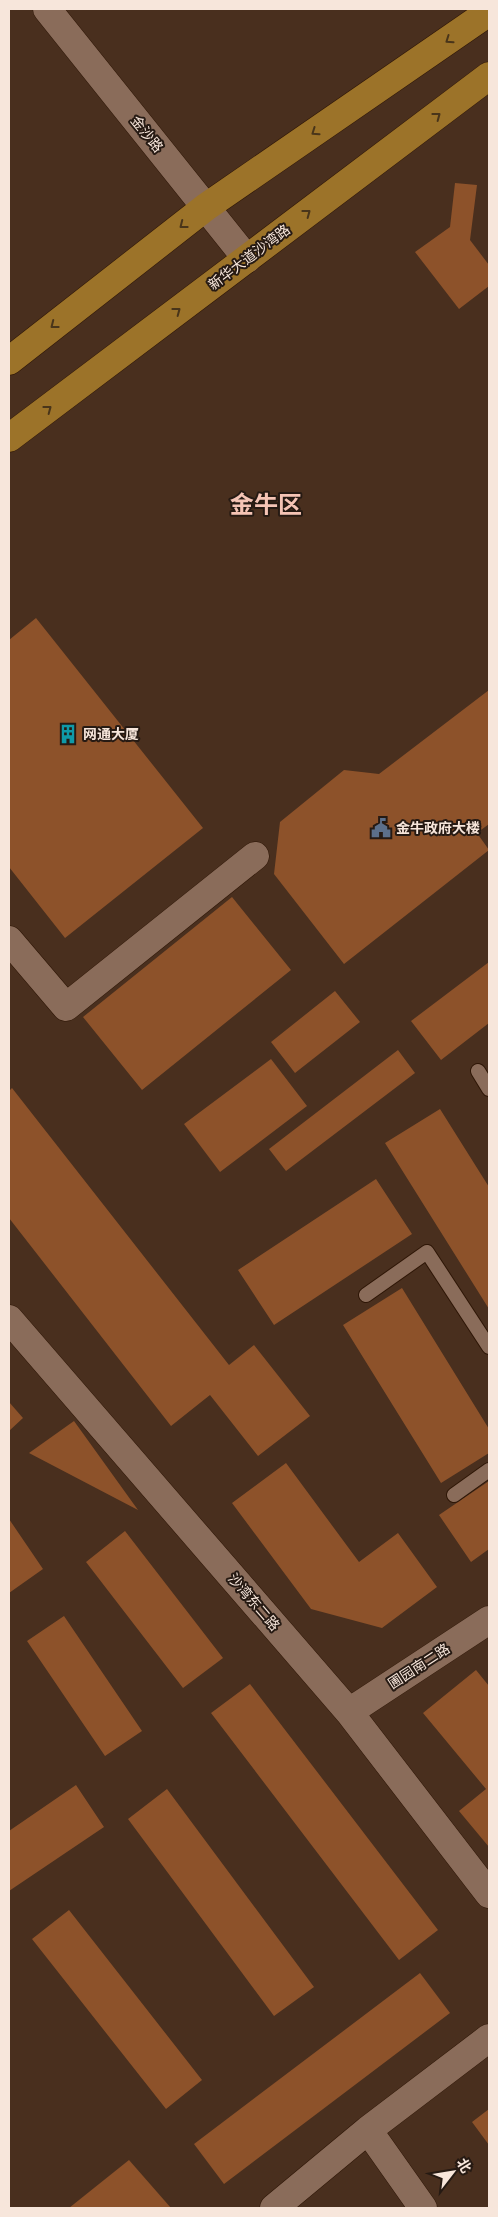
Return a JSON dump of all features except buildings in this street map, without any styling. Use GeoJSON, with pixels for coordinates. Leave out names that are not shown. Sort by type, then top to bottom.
{"type":"FeatureCollection","features":[{"type":"Feature","properties":{"kind":"main road"},"geometry":{"type":"LineString","coordinates":[[9,361],[206,207],[489,12]]}},
{"type":"Feature","properties":{"kind":"main road","name":"新华大道沙湾路"},"geometry":{"type":"LineString","coordinates":[[9,438],[489,76]]}},
{"type":"Feature","properties":{"kind":"street","name":"金沙路"},"geometry":{"type":"LineString","coordinates":[[47,9],[246,259]]}},
{"type":"Feature","properties":{"kind":"street"},"geometry":{"type":"LineString","coordinates":[[9,940],[66,1007],[255,856]]}},
{"type":"Feature","properties":{"kind":"street","name":"沙湾东二路"},"geometry":{"type":"LineString","coordinates":[[9,1319],[349,1712],[489,1894]]}},
{"type":"Feature","properties":{"kind":"street","name":"圃园南二路"},"geometry":{"type":"LineString","coordinates":[[349,1712],[489,1620]]}},
{"type":"Feature","properties":{"kind":"street"},"geometry":{"type":"LineString","coordinates":[[274,2208],[368,2130],[489,2038]]}},
{"type":"Feature","properties":{"kind":"street"},"geometry":{"type":"LineString","coordinates":[[368,2130],[423,2208]]}},
{"type":"Feature","properties":{"kind":"lane"},"geometry":{"type":"LineString","coordinates":[[478,1071],[489,1089]]}},
{"type":"Feature","properties":{"kind":"lane"},"geometry":{"type":"LineString","coordinates":[[366,1295],[427,1252],[489,1347]]}},
{"type":"Feature","properties":{"kind":"lane"},"geometry":{"type":"LineString","coordinates":[[454,1495],[489,1470]]}},
{"type":"Feature","properties":{"kind":"place","name":"网通大厦"},"geometry":{"type":"Point","coordinates":[68,734]}},
{"type":"Feature","properties":{"kind":"place","name":"金牛政府大楼"},"geometry":{"type":"Point","coordinates":[381,828]}},
{"type":"Feature","properties":{"kind":"district","name":"金牛区"},"geometry":{"type":"Point","coordinates":[266,504]}}]}
